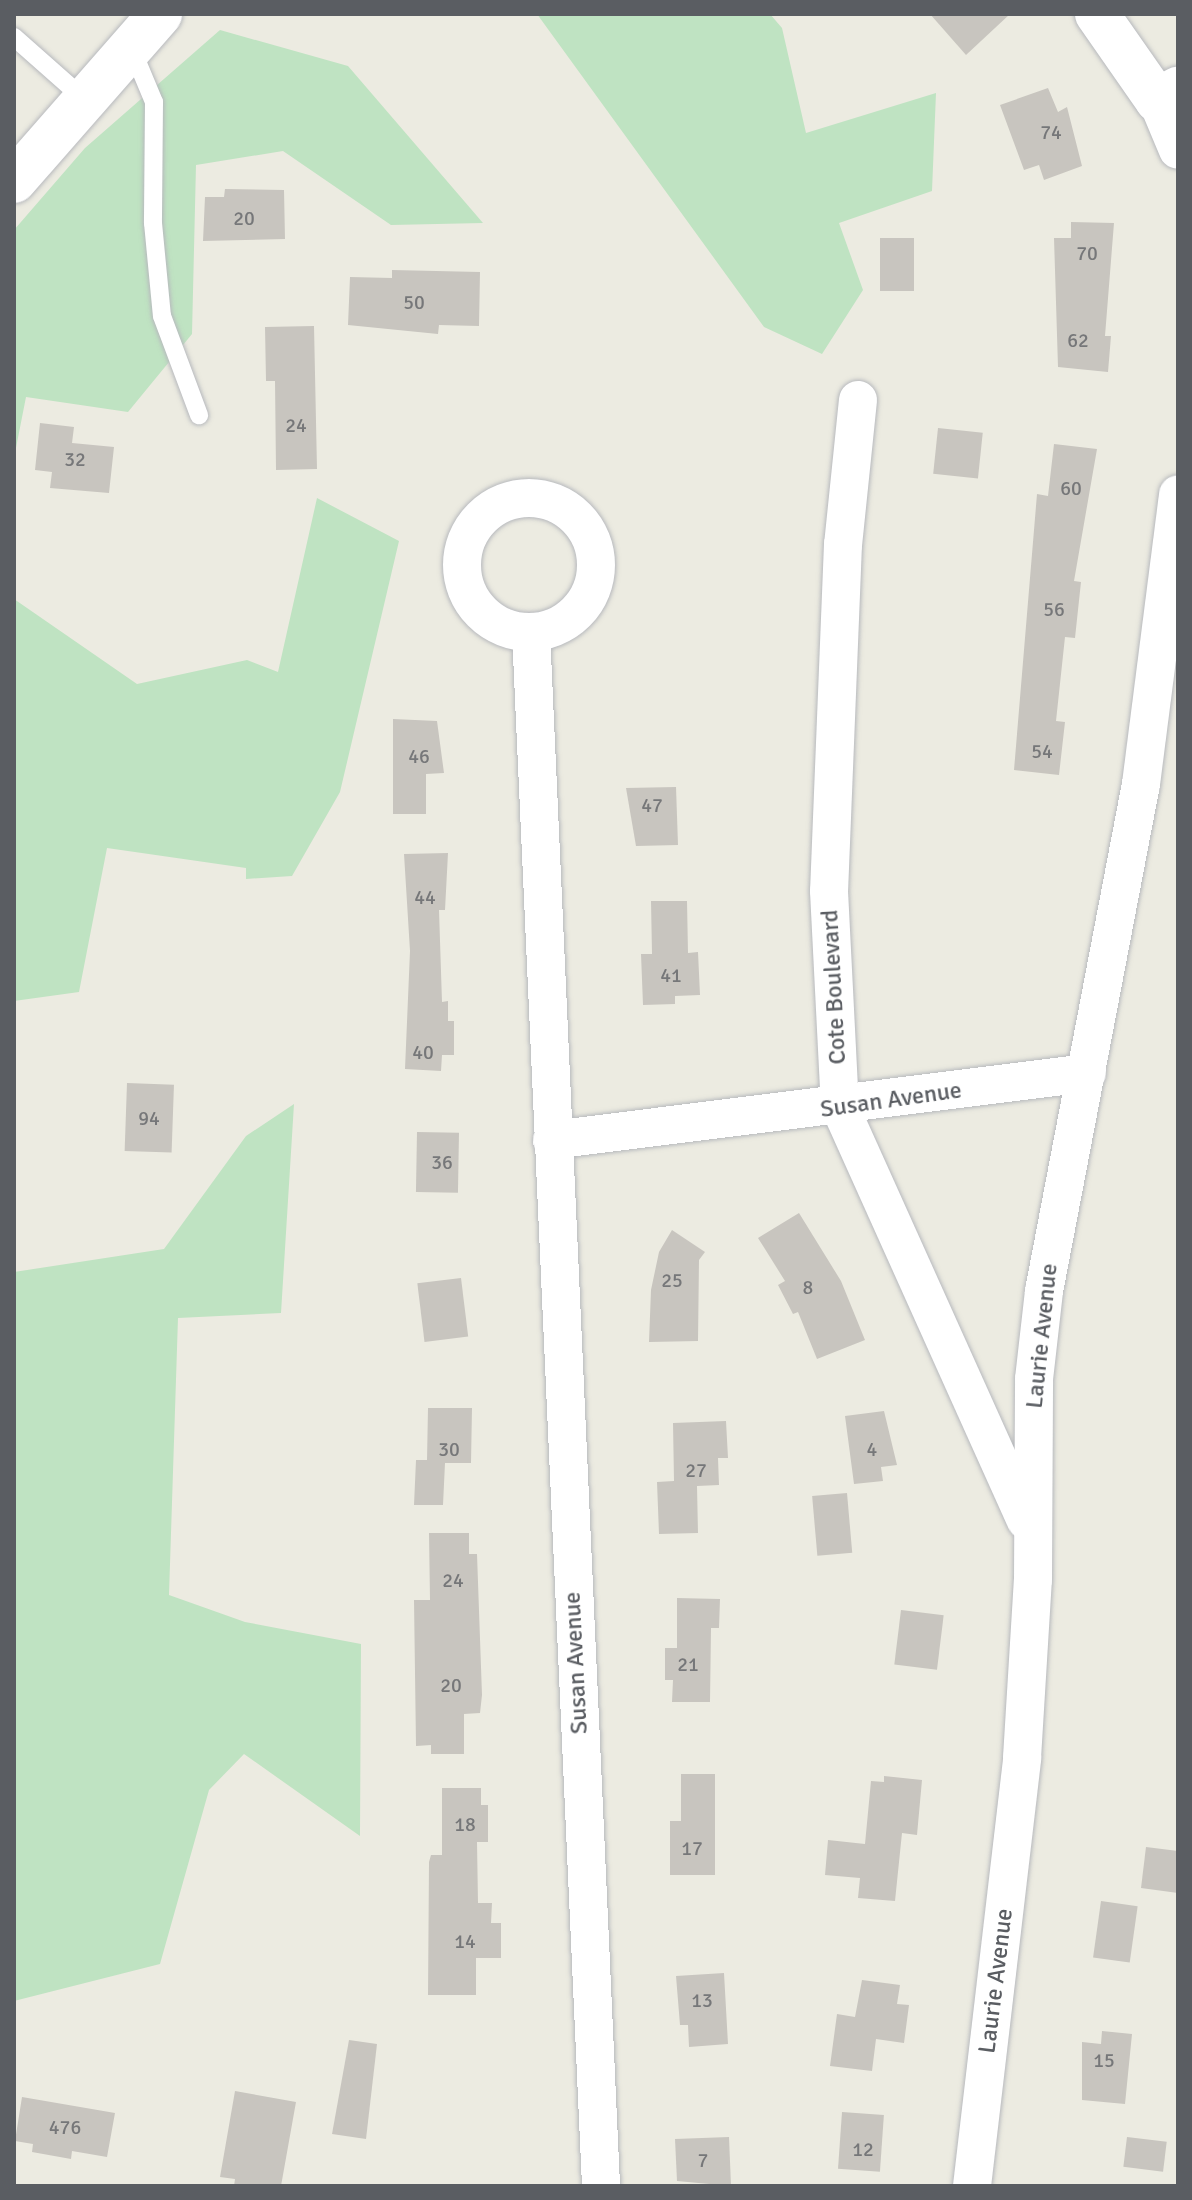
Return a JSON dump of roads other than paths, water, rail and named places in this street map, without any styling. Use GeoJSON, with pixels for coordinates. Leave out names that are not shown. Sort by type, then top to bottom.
{"type":"FeatureCollection","features":[{"type":"Feature","properties":{"kind":"street"},"geometry":{"type":"LineString","coordinates":[[14,181],[160,14]]}},
{"type":"Feature","properties":{"kind":"street"},"geometry":{"type":"LineString","coordinates":[[1097,14],[1168,94],[1178,150]]}},
{"type":"Feature","properties":{"kind":"street","name":"Cote Boulevard"},"geometry":{"type":"LineString","coordinates":[[858,400],[843,544],[829,891],[840,1107],[1032,1534]]}},
{"type":"Feature","properties":{"kind":"street","name":"Laurie Avenue"},"geometry":{"type":"LineString","coordinates":[[972,2186],[1022,1758],[1032,1534],[1034,1379],[1044,1291],[1141,784],[1178,494]]}},
{"type":"Feature","properties":{"kind":"street","name":"Susan Avenue"},"geometry":{"type":"LineString","coordinates":[[531,632],[601,2186]]}},
{"type":"Feature","properties":{"kind":"street","name":"Susan Avenue"},"geometry":{"type":"LineString","coordinates":[[552,1140],[840,1107],[1087,1073]]}},
{"type":"Feature","properties":{"kind":"lane"},"geometry":{"type":"LineString","coordinates":[[14,37],[84,99]]}},
{"type":"Feature","properties":{"kind":"lane"},"geometry":{"type":"LineString","coordinates":[[131,47],[154,102],[153,223],[162,316],[199,415]]}}]}
